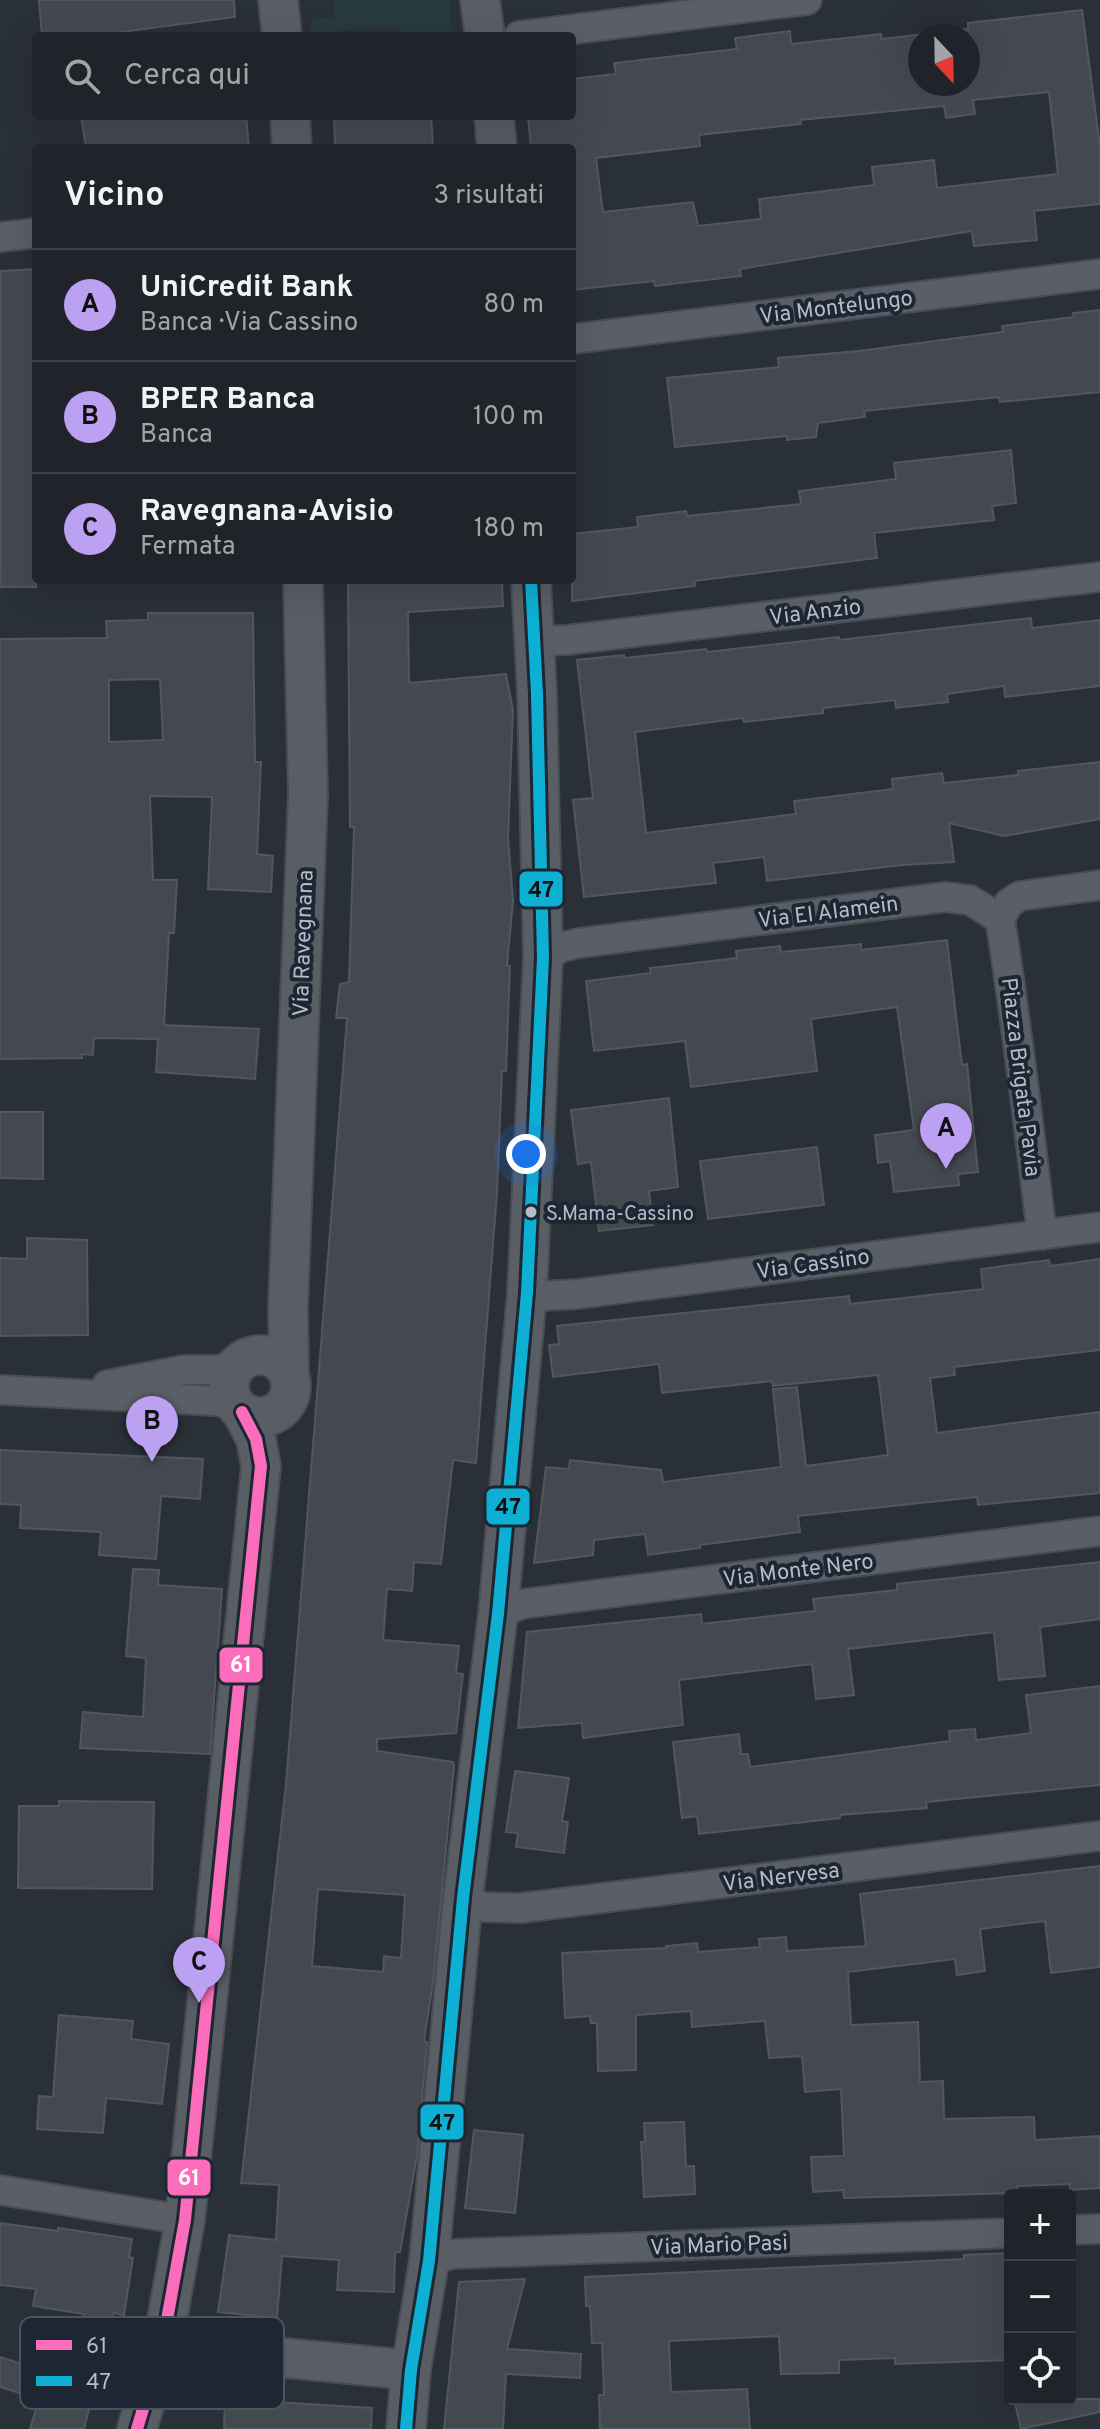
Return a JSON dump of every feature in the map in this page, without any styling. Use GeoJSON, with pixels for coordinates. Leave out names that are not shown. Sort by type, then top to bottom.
{"type":"FeatureCollection","features":[{"type":"Feature","properties":{"kind":"street"},"geometry":{"type":"LineString","coordinates":[[278,0],[282,32]]}},
{"type":"Feature","properties":{"kind":"street"},"geometry":{"type":"LineString","coordinates":[[480,0],[484,32]]}},
{"type":"Feature","properties":{"kind":"street"},"geometry":{"type":"LineString","coordinates":[[551,32],[807,0]]}},
{"type":"Feature","properties":{"kind":"street"},"geometry":{"type":"LineString","coordinates":[[290,120],[292,144]]}},
{"type":"Feature","properties":{"kind":"street"},"geometry":{"type":"LineString","coordinates":[[494,120],[497,144]]}},
{"type":"Feature","properties":{"kind":"street"},"geometry":{"type":"LineString","coordinates":[[0,237],[32,233]]}},
{"type":"Feature","properties":{"kind":"street","name":"Via Montelungo"},"geometry":{"type":"LineString","coordinates":[[576,339],[1100,274]]}},
{"type":"Feature","properties":{"kind":"street","name":"Via Anzio"},"geometry":{"type":"LineString","coordinates":[[534,628],[547,641],[567,640],[1100,577]]}},
{"type":"Feature","properties":{"kind":"street","name":"Via Ravegnana"},"geometry":{"type":"LineString","coordinates":[[289,1372],[288,1307],[308,794],[303,584]]}},
{"type":"Feature","properties":{"kind":"street"},"geometry":{"type":"LineString","coordinates":[[406,2429],[411,2370],[429,2261],[463,1898],[498,1614],[527,1293],[543,958],[531,584]]}},
{"type":"Feature","properties":{"kind":"street"},"geometry":{"type":"LineString","coordinates":[[1000,919],[1009,903],[1020,896],[1100,885]]}},
{"type":"Feature","properties":{"kind":"street","name":"Via El Alamein"},"geometry":{"type":"LineString","coordinates":[[543,958],[562,947],[579,943],[945,897],[970,900],[1000,919]]}},
{"type":"Feature","properties":{"kind":"street","name":"Piazza Brigata Pavia"},"geometry":{"type":"LineString","coordinates":[[1000,919],[1016,1021],[1042,1235]]}},
{"type":"Feature","properties":{"kind":"street","name":"Via Cassino"},"geometry":{"type":"LineString","coordinates":[[527,1293],[578,1294],[1100,1227]]}},
{"type":"Feature","properties":{"kind":"street","name":"Via Ravegnana"},"geometry":{"type":"LineString","coordinates":[[246,1360],[275,1332],[288,1307]]}},
{"type":"Feature","properties":{"kind":"street"},"geometry":{"type":"LineString","coordinates":[[0,1390],[238,1408],[262,1418],[282,1409],[291,1392],[289,1372],[275,1358],[246,1360],[217,1370],[184,1370],[63,1393]]}},
{"type":"Feature","properties":{"kind":"street"},"geometry":{"type":"LineString","coordinates":[[168,2317],[185,2220],[261,1466],[256,1439],[230,1395],[229,1384],[246,1360]]}},
{"type":"Feature","properties":{"kind":"street","name":"Via Monte Nero"},"geometry":{"type":"LineString","coordinates":[[498,1614],[522,1604],[1100,1531]]}},
{"type":"Feature","properties":{"kind":"street","name":"Via Nervesa"},"geometry":{"type":"LineString","coordinates":[[463,1898],[484,1907],[521,1908],[1100,1836]]}},
{"type":"Feature","properties":{"kind":"street"},"geometry":{"type":"LineString","coordinates":[[0,2190],[185,2220]]}},
{"type":"Feature","properties":{"kind":"street"},"geometry":{"type":"LineString","coordinates":[[1076,2230],[1100,2229]]}},
{"type":"Feature","properties":{"kind":"street","name":"Via Mario Pasi"},"geometry":{"type":"LineString","coordinates":[[429,2261],[452,2254],[1004,2233]]}},
{"type":"Feature","properties":{"kind":"street"},"geometry":{"type":"LineString","coordinates":[[284,2358],[411,2370]]}},
{"type":"Feature","properties":{"kind":"street"},"geometry":{"type":"LineString","coordinates":[[137,2429],[143,2409]]}},
{"type":"Feature","properties":{"kind":"green space"},"geometry":{"type":"Polygon","coordinates":[[[333,0],[449,0],[453,32],[399,32],[398,27],[311,32],[310,20],[334,17],[333,0]]]}},
{"type":"Feature","properties":{"kind":"building"},"geometry":{"type":"Polygon","coordinates":[[[39,0],[234,0],[235,17],[121,32],[42,32],[39,0]]]}},
{"type":"Feature","properties":{"kind":"building"},"geometry":{"type":"Polygon","coordinates":[[[1082,10],[1100,146],[1100,204],[1034,211],[1037,240],[974,246],[972,231],[740,269],[741,276],[655,286],[654,281],[576,290],[576,144],[531,144],[528,120],[576,120],[576,79],[616,74],[614,63],[737,49],[735,38],[790,31],[791,44],[881,34],[881,39],[908,36],[908,96],[980,96],[980,24],[968,23],[1082,10]],[[1049,92],[973,100],[975,114],[946,118],[944,106],[800,120],[801,124],[699,135],[700,146],[596,158],[603,212],[693,202],[698,226],[761,219],[759,199],[874,185],[872,167],[934,160],[937,188],[1058,174],[1049,92]]]}},
{"type":"Feature","properties":{"kind":"building"},"geometry":{"type":"Polygon","coordinates":[[[82,120],[246,120],[249,144],[85,144],[82,120]]]}},
{"type":"Feature","properties":{"kind":"building"},"geometry":{"type":"Polygon","coordinates":[[[334,120],[431,120],[433,144],[335,144],[334,120]]]}},
{"type":"Feature","properties":{"kind":"building"},"geometry":{"type":"Polygon","coordinates":[[[32,269],[32,584],[36,587],[0,587],[0,271],[32,269]]]}},
{"type":"Feature","properties":{"kind":"building"},"geometry":{"type":"Polygon","coordinates":[[[1100,310],[1100,392],[1000,402],[999,397],[864,411],[865,417],[818,423],[816,437],[787,440],[787,436],[675,447],[667,378],[779,367],[778,358],[1003,332],[1002,326],[1074,317],[1073,313],[1100,310]]]}},
{"type":"Feature","properties":{"kind":"building"},"geometry":{"type":"Polygon","coordinates":[[[1011,450],[1016,503],[992,506],[994,520],[874,533],[877,558],[694,581],[695,586],[572,601],[572,584],[576,584],[576,534],[638,527],[637,517],[686,511],[687,516],[801,504],[799,491],[896,479],[894,463],[1011,450]]]}},
{"type":"Feature","properties":{"kind":"building"},"geometry":{"type":"Polygon","coordinates":[[[348,584],[502,584],[503,606],[408,612],[409,683],[506,674],[513,710],[508,837],[513,901],[507,965],[510,966],[506,1071],[502,1071],[497,1193],[476,1463],[453,1460],[441,1564],[414,1562],[412,1591],[387,1589],[383,1640],[459,1646],[456,1673],[463,1674],[456,1733],[377,1739],[377,1751],[453,1762],[454,1766],[433,1982],[424,2041],[427,2042],[417,2155],[400,2252],[395,2252],[394,2292],[337,2290],[339,2260],[282,2256],[277,2317],[267,2317],[218,2312],[229,2235],[276,2240],[279,2185],[241,2183],[286,1784],[347,1018],[336,1018],[340,984],[349,982],[354,827],[350,827],[348,584]],[[318,1889],[312,1966],[383,1972],[384,1956],[401,1958],[405,1895],[318,1889]]]}},
{"type":"Feature","properties":{"kind":"building"},"geometry":{"type":"Polygon","coordinates":[[[148,613],[253,613],[255,762],[261,762],[257,854],[273,856],[271,892],[208,889],[212,797],[150,796],[153,880],[177,880],[174,933],[169,933],[164,1025],[259,1029],[255,1079],[156,1072],[158,1039],[94,1038],[93,1055],[82,1054],[82,1058],[0,1059],[0,639],[107,638],[106,621],[148,620],[148,613]],[[160,679],[109,680],[109,742],[163,740],[160,679]]]}},
{"type":"Feature","properties":{"kind":"building"},"geometry":{"type":"Polygon","coordinates":[[[1031,618],[1032,628],[1100,620],[1100,686],[1005,697],[1004,686],[947,694],[948,702],[896,708],[895,700],[823,708],[823,713],[744,722],[743,718],[635,732],[646,833],[796,814],[794,801],[893,789],[892,779],[942,773],[944,783],[1100,762],[1100,819],[1004,836],[949,823],[954,862],[767,881],[764,857],[713,863],[716,883],[584,897],[573,800],[593,798],[577,660],[706,649],[707,652],[839,637],[839,640],[1031,618]]]}},
{"type":"Feature","properties":{"kind":"building"},"geometry":{"type":"Polygon","coordinates":[[[947,940],[962,1065],[967,1064],[978,1172],[958,1174],[959,1185],[894,1192],[890,1161],[878,1163],[875,1135],[914,1130],[897,1007],[811,1019],[817,1071],[691,1087],[685,1041],[594,1051],[586,981],[651,973],[650,968],[737,958],[736,951],[780,946],[781,952],[861,944],[861,950],[947,940]]]}},
{"type":"Feature","properties":{"kind":"building"},"geometry":{"type":"Polygon","coordinates":[[[669,1098],[678,1187],[649,1191],[653,1225],[599,1231],[591,1162],[578,1164],[571,1110],[669,1098]]]}},
{"type":"Feature","properties":{"kind":"building"},"geometry":{"type":"Polygon","coordinates":[[[0,1112],[43,1112],[43,1179],[0,1178],[0,1112]]]}},
{"type":"Feature","properties":{"kind":"building"},"geometry":{"type":"Polygon","coordinates":[[[817,1147],[824,1205],[708,1219],[700,1161],[817,1147]]]}},
{"type":"Feature","properties":{"kind":"building"},"geometry":{"type":"Polygon","coordinates":[[[27,1238],[87,1240],[88,1335],[0,1336],[0,1258],[27,1259],[27,1238]]]}},
{"type":"Feature","properties":{"kind":"building"},"geometry":{"type":"Polygon","coordinates":[[[1100,1259],[1100,1350],[954,1367],[955,1375],[930,1378],[937,1433],[1100,1412],[1100,1493],[978,1505],[977,1497],[798,1516],[800,1532],[648,1555],[645,1534],[594,1540],[593,1555],[534,1563],[546,1467],[569,1469],[570,1460],[661,1470],[663,1482],[781,1467],[773,1389],[797,1387],[806,1466],[888,1455],[878,1375],[773,1386],[772,1381],[662,1393],[659,1364],[553,1377],[549,1345],[559,1344],[557,1326],[849,1296],[850,1304],[983,1289],[981,1269],[1049,1260],[1050,1266],[1100,1259]]]}},
{"type":"Feature","properties":{"kind":"building"},"geometry":{"type":"Polygon","coordinates":[[[0,1450],[203,1459],[200,1499],[161,1496],[156,1559],[99,1555],[101,1532],[20,1528],[21,1505],[0,1504],[0,1450]]]}},
{"type":"Feature","properties":{"kind":"building"},"geometry":{"type":"Polygon","coordinates":[[[1100,1562],[1100,1619],[1040,1627],[1045,1676],[999,1680],[994,1632],[848,1649],[854,1695],[816,1699],[812,1664],[679,1680],[683,1725],[583,1738],[582,1723],[518,1728],[527,1632],[701,1614],[702,1624],[815,1611],[813,1599],[897,1590],[897,1584],[1100,1562]]]}},
{"type":"Feature","properties":{"kind":"building"},"geometry":{"type":"Polygon","coordinates":[[[133,1569],[159,1570],[158,1585],[222,1589],[210,1754],[80,1748],[83,1712],[143,1717],[146,1658],[126,1656],[133,1569]]]}},
{"type":"Feature","properties":{"kind":"building"},"geometry":{"type":"Polygon","coordinates":[[[1100,1686],[1100,1785],[926,1802],[927,1808],[840,1815],[840,1818],[699,1834],[697,1816],[682,1818],[673,1742],[739,1734],[741,1754],[748,1754],[750,1767],[950,1741],[949,1731],[975,1729],[976,1740],[1031,1733],[1026,1695],[1100,1686]]]}},
{"type":"Feature","properties":{"kind":"building"},"geometry":{"type":"Polygon","coordinates":[[[515,1771],[569,1778],[562,1821],[568,1822],[564,1853],[516,1847],[518,1833],[506,1832],[515,1771]]]}},
{"type":"Feature","properties":{"kind":"building"},"geometry":{"type":"Polygon","coordinates":[[[59,1801],[154,1802],[152,1889],[18,1888],[19,1806],[59,1806],[59,1801]]]}},
{"type":"Feature","properties":{"kind":"building"},"geometry":{"type":"Polygon","coordinates":[[[1100,1866],[1100,1967],[1051,1973],[1045,1921],[980,1929],[985,1971],[957,1975],[955,1959],[848,1972],[851,2025],[918,2022],[920,2082],[943,2081],[944,2119],[1034,2117],[1035,2140],[1100,2136],[1100,2188],[1070,2189],[1070,2184],[1017,2186],[1017,2189],[1004,2189],[1004,2193],[844,2198],[843,2190],[813,2192],[811,2157],[844,2156],[841,2089],[805,2092],[802,2056],[769,2058],[765,2021],[692,2027],[691,2011],[636,2015],[636,2070],[598,2071],[597,2023],[591,2023],[590,2016],[565,2018],[562,1953],[667,1948],[697,1943],[698,1952],[760,1947],[759,1939],[786,1937],[787,1951],[866,1946],[860,1894],[1100,1866]]]}},
{"type":"Feature","properties":{"kind":"building"},"geometry":{"type":"Polygon","coordinates":[[[59,2015],[133,2021],[131,2039],[169,2044],[162,2104],[106,2098],[103,2133],[37,2129],[39,2096],[53,2097],[59,2015]]]}},
{"type":"Feature","properties":{"kind":"building"},"geometry":{"type":"Polygon","coordinates":[[[684,2122],[686,2166],[694,2166],[695,2194],[644,2197],[641,2142],[645,2142],[644,2123],[684,2122]]]}},
{"type":"Feature","properties":{"kind":"building"},"geometry":{"type":"Polygon","coordinates":[[[474,2130],[523,2135],[515,2213],[465,2208],[474,2130]]]}},
{"type":"Feature","properties":{"kind":"building"},"geometry":{"type":"Polygon","coordinates":[[[0,2223],[132,2239],[129,2257],[133,2258],[124,2315],[113,2313],[112,2317],[83,2317],[84,2314],[33,2306],[36,2289],[0,2285],[0,2223]]]}},
{"type":"Feature","properties":{"kind":"building"},"geometry":{"type":"Polygon","coordinates":[[[1004,2253],[1004,2360],[895,2364],[895,2358],[839,2360],[839,2373],[781,2374],[779,2336],[669,2341],[671,2392],[747,2389],[750,2429],[600,2429],[599,2395],[604,2395],[602,2343],[592,2343],[585,2277],[964,2259],[964,2255],[1004,2253]]]}},
{"type":"Feature","properties":{"kind":"building"},"geometry":{"type":"Polygon","coordinates":[[[525,2279],[507,2349],[581,2354],[580,2378],[506,2374],[503,2429],[444,2429],[459,2282],[525,2279]]]}},
{"type":"Feature","properties":{"kind":"building"},"geometry":{"type":"Polygon","coordinates":[[[0,2357],[20,2363],[20,2393],[0,2387],[0,2357]]]}},
{"type":"Feature","properties":{"kind":"building"},"geometry":{"type":"Polygon","coordinates":[[[1076,2399],[1100,2399],[1100,2412],[1021,2429],[1015,2405],[1076,2405],[1076,2399]]]}},
{"type":"Feature","properties":{"kind":"building"},"geometry":{"type":"Polygon","coordinates":[[[284,2403],[372,2408],[371,2429],[224,2429],[225,2409],[284,2409],[284,2403]]]}},
{"type":"Feature","properties":{"kind":"building"},"geometry":{"type":"Polygon","coordinates":[[[36,2409],[89,2409],[84,2429],[30,2429],[36,2409]]]}},
{"type":"Feature","properties":{"kind":"transit line","name":"47"},"geometry":{"type":"LineString","coordinates":[[406,2429],[411,2370],[429,2261],[463,1898],[498,1614],[527,1293],[543,958],[531,584]]}},
{"type":"Feature","properties":{"kind":"transit line","name":"61"},"geometry":{"type":"LineString","coordinates":[[168,2317],[185,2220],[261,1466],[256,1439],[242,1412]]}},
{"type":"Feature","properties":{"kind":"transit line","name":"61"},"geometry":{"type":"LineString","coordinates":[[137,2429],[143,2409]]}},
{"type":"Feature","properties":{"kind":"place","name":"UniCredit Bank"},"geometry":{"type":"Point","coordinates":[946,1169]}},
{"type":"Feature","properties":{"kind":"place","name":"S.Mama-Cassino"},"geometry":{"type":"Point","coordinates":[531,1212]}},
{"type":"Feature","properties":{"kind":"place","name":"BPER Banca"},"geometry":{"type":"Point","coordinates":[152,1462]}},
{"type":"Feature","properties":{"kind":"place","name":"Ravegnana-Avisio"},"geometry":{"type":"Point","coordinates":[199,2003]}}]}
